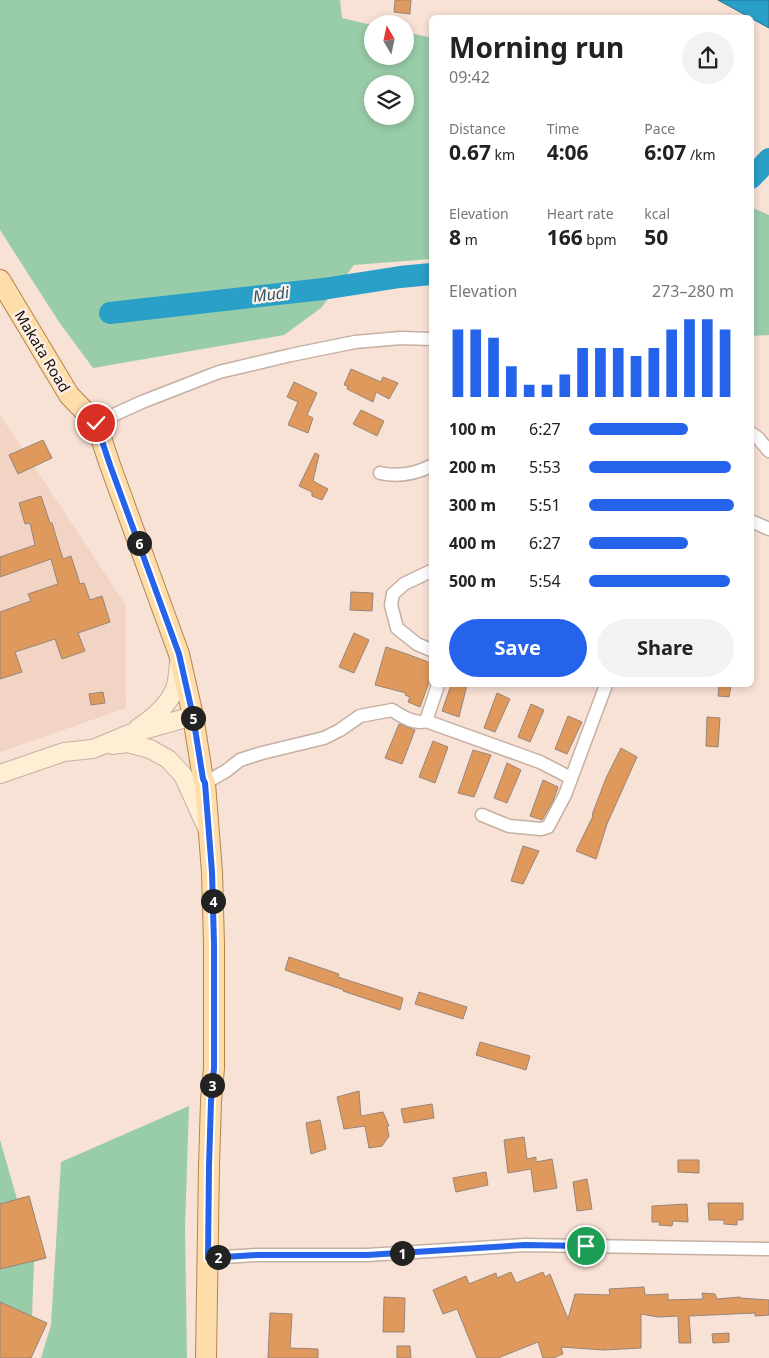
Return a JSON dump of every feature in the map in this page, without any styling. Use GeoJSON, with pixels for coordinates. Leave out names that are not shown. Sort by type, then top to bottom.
{"type":"FeatureCollection","features":[{"type":"Feature","properties":{"kind":"main road","name":"Makata Road"},"geometry":{"type":"LineString","coordinates":[[0,280],[69,395],[96,423],[179,654],[193,716],[205,783],[212,872],[214,944],[214,1068],[209,1166],[206,1358]]}},
{"type":"Feature","properties":{"kind":"main road"},"geometry":{"type":"LineString","coordinates":[[129,734],[146,723],[158,712],[174,690],[178,678],[179,654]]}},
{"type":"Feature","properties":{"kind":"main road"},"geometry":{"type":"LineString","coordinates":[[94,749],[129,734],[193,716]]}},
{"type":"Feature","properties":{"kind":"main road"},"geometry":{"type":"LineString","coordinates":[[0,774],[64,752],[128,743],[150,749],[168,759],[183,775],[208,830]]}},
{"type":"Feature","properties":{"kind":"street"},"geometry":{"type":"LineString","coordinates":[[96,423],[142,402],[219,372],[355,342],[401,338],[429,339]]}},
{"type":"Feature","properties":{"kind":"street"},"geometry":{"type":"LineString","coordinates":[[754,435],[769,450]]}},
{"type":"Feature","properties":{"kind":"street"},"geometry":{"type":"LineString","coordinates":[[380,474],[389,476],[401,475],[429,467]]}},
{"type":"Feature","properties":{"kind":"street"},"geometry":{"type":"LineString","coordinates":[[754,523],[769,529]]}},
{"type":"Feature","properties":{"kind":"street"},"geometry":{"type":"LineString","coordinates":[[429,572],[404,584],[393,594],[391,605],[397,628],[417,644],[429,649]]}},
{"type":"Feature","properties":{"kind":"street"},"geometry":{"type":"LineString","coordinates":[[426,721],[437,687]]}},
{"type":"Feature","properties":{"kind":"street"},"geometry":{"type":"LineString","coordinates":[[482,815],[509,826],[544,829],[548,827],[565,795],[605,687]]}},
{"type":"Feature","properties":{"kind":"street"},"geometry":{"type":"LineString","coordinates":[[205,783],[226,771],[240,760],[262,752],[324,738],[340,730],[360,716],[392,710],[408,719],[421,723],[426,721],[540,762],[571,778]]}},
{"type":"Feature","properties":{"kind":"street"},"geometry":{"type":"LineString","coordinates":[[208,1258],[257,1255],[367,1255],[525,1245],[769,1249]]}},
{"type":"Feature","properties":{"kind":"shaded area"},"geometry":{"type":"Polygon","coordinates":[[[0,415],[125,604],[126,708],[0,752],[0,415]]]}},
{"type":"Feature","properties":{"kind":"green space"},"geometry":{"type":"Polygon","coordinates":[[[0,0],[340,0],[342,18],[364,23],[364,65],[414,65],[414,34],[429,36],[429,259],[354,265],[321,308],[284,335],[93,368],[59,322],[0,230],[0,0]]]}},
{"type":"Feature","properties":{"kind":"green space"},"geometry":{"type":"Polygon","coordinates":[[[754,208],[769,215],[769,335],[754,336],[754,208]]]}},
{"type":"Feature","properties":{"kind":"green space"},"geometry":{"type":"Polygon","coordinates":[[[189,1106],[185,1227],[187,1358],[41,1358],[51,1325],[61,1162],[189,1106]]]}},
{"type":"Feature","properties":{"kind":"green space"},"geometry":{"type":"Polygon","coordinates":[[[0,1140],[17,1199],[29,1196],[46,1258],[34,1262],[32,1316],[47,1323],[31,1358],[0,1358],[0,1140]]]}},
{"type":"Feature","properties":{"kind":"water"},"geometry":{"type":"Polygon","coordinates":[[[718,0],[769,0],[769,28],[754,20],[754,15],[745,15],[718,0]]]}},
{"type":"Feature","properties":{"kind":"building"},"geometry":{"type":"Polygon","coordinates":[[[395,0],[411,0],[410,14],[394,12],[395,0]]]}},
{"type":"Feature","properties":{"kind":"building"},"geometry":{"type":"Polygon","coordinates":[[[351,369],[381,382],[383,377],[398,383],[389,399],[376,392],[373,402],[347,389],[348,386],[344,385],[351,369]]]}},
{"type":"Feature","properties":{"kind":"building"},"geometry":{"type":"Polygon","coordinates":[[[294,382],[317,393],[307,415],[313,418],[308,433],[288,425],[298,402],[287,397],[294,382]]]}},
{"type":"Feature","properties":{"kind":"building"},"geometry":{"type":"Polygon","coordinates":[[[361,410],[384,421],[377,436],[353,424],[361,410]]]}},
{"type":"Feature","properties":{"kind":"building"},"geometry":{"type":"Polygon","coordinates":[[[43,440],[52,458],[18,474],[9,455],[43,440]]]}},
{"type":"Feature","properties":{"kind":"building"},"geometry":{"type":"Polygon","coordinates":[[[315,453],[319,455],[313,481],[328,489],[322,500],[312,496],[312,492],[299,486],[315,453]]]}},
{"type":"Feature","properties":{"kind":"building"},"geometry":{"type":"Polygon","coordinates":[[[41,496],[63,559],[71,556],[80,584],[84,583],[90,600],[102,596],[110,622],[78,633],[85,651],[62,659],[55,639],[15,652],[22,672],[0,679],[0,612],[31,601],[28,594],[58,584],[51,559],[0,577],[0,557],[35,545],[30,523],[25,524],[19,503],[41,496]]]}},
{"type":"Feature","properties":{"kind":"building"},"geometry":{"type":"Polygon","coordinates":[[[351,592],[373,593],[372,611],[350,610],[351,592]]]}},
{"type":"Feature","properties":{"kind":"building"},"geometry":{"type":"Polygon","coordinates":[[[354,633],[369,640],[354,673],[339,667],[354,633]]]}},
{"type":"Feature","properties":{"kind":"building"},"geometry":{"type":"Polygon","coordinates":[[[386,647],[429,662],[429,682],[420,707],[408,702],[410,697],[405,695],[406,693],[375,685],[386,647]]]}},
{"type":"Feature","properties":{"kind":"building"},"geometry":{"type":"Polygon","coordinates":[[[450,687],[466,687],[459,717],[442,711],[450,687]]]}},
{"type":"Feature","properties":{"kind":"building"},"geometry":{"type":"Polygon","coordinates":[[[719,687],[731,687],[729,697],[718,696],[719,687]]]}},
{"type":"Feature","properties":{"kind":"building"},"geometry":{"type":"Polygon","coordinates":[[[103,692],[105,703],[91,705],[89,694],[103,692]]]}},
{"type":"Feature","properties":{"kind":"building"},"geometry":{"type":"Polygon","coordinates":[[[497,693],[510,699],[495,732],[484,728],[497,693]]]}},
{"type":"Feature","properties":{"kind":"building"},"geometry":{"type":"Polygon","coordinates":[[[531,704],[544,710],[530,742],[518,737],[531,704]]]}},
{"type":"Feature","properties":{"kind":"building"},"geometry":{"type":"Polygon","coordinates":[[[568,716],[582,722],[567,754],[555,749],[568,716]]]}},
{"type":"Feature","properties":{"kind":"building"},"geometry":{"type":"Polygon","coordinates":[[[707,717],[720,718],[718,747],[706,746],[707,717]]]}},
{"type":"Feature","properties":{"kind":"building"},"geometry":{"type":"Polygon","coordinates":[[[399,724],[415,730],[402,764],[385,758],[399,724]]]}},
{"type":"Feature","properties":{"kind":"building"},"geometry":{"type":"Polygon","coordinates":[[[433,741],[448,747],[435,783],[419,777],[433,741]]]}},
{"type":"Feature","properties":{"kind":"building"},"geometry":{"type":"Polygon","coordinates":[[[621,748],[637,757],[607,824],[596,859],[576,851],[593,816],[606,778],[621,748]]]}},
{"type":"Feature","properties":{"kind":"building"},"geometry":{"type":"Polygon","coordinates":[[[473,750],[491,755],[474,797],[458,793],[473,750]]]}},
{"type":"Feature","properties":{"kind":"building"},"geometry":{"type":"Polygon","coordinates":[[[507,763],[521,770],[507,803],[494,798],[507,763]]]}},
{"type":"Feature","properties":{"kind":"building"},"geometry":{"type":"Polygon","coordinates":[[[543,780],[558,787],[553,801],[542,820],[530,816],[543,780]]]}},
{"type":"Feature","properties":{"kind":"building"},"geometry":{"type":"Polygon","coordinates":[[[523,846],[539,851],[523,884],[511,881],[523,846]]]}},
{"type":"Feature","properties":{"kind":"building"},"geometry":{"type":"Polygon","coordinates":[[[289,957],[339,974],[338,977],[403,998],[400,1010],[285,970],[289,957]]]}},
{"type":"Feature","properties":{"kind":"building"},"geometry":{"type":"Polygon","coordinates":[[[419,992],[467,1007],[463,1019],[415,1004],[419,992]]]}},
{"type":"Feature","properties":{"kind":"building"},"geometry":{"type":"Polygon","coordinates":[[[480,1042],[530,1056],[526,1070],[476,1055],[480,1042]]]}},
{"type":"Feature","properties":{"kind":"building"},"geometry":{"type":"Polygon","coordinates":[[[359,1091],[361,1116],[383,1112],[389,1126],[387,1126],[389,1136],[382,1146],[369,1148],[365,1126],[344,1129],[337,1097],[359,1091]]]}},
{"type":"Feature","properties":{"kind":"building"},"geometry":{"type":"Polygon","coordinates":[[[432,1104],[434,1118],[404,1123],[401,1109],[432,1104]]]}},
{"type":"Feature","properties":{"kind":"building"},"geometry":{"type":"Polygon","coordinates":[[[320,1120],[326,1149],[311,1154],[306,1123],[320,1120]]]}},
{"type":"Feature","properties":{"kind":"building"},"geometry":{"type":"Polygon","coordinates":[[[524,1137],[527,1159],[536,1157],[536,1162],[552,1159],[557,1188],[534,1192],[531,1169],[508,1173],[504,1140],[524,1137]]]}},
{"type":"Feature","properties":{"kind":"building"},"geometry":{"type":"Polygon","coordinates":[[[678,1160],[699,1160],[699,1173],[678,1172],[678,1160]]]}},
{"type":"Feature","properties":{"kind":"building"},"geometry":{"type":"Polygon","coordinates":[[[486,1172],[488,1185],[456,1192],[453,1178],[486,1172]]]}},
{"type":"Feature","properties":{"kind":"building"},"geometry":{"type":"Polygon","coordinates":[[[587,1179],[592,1209],[577,1211],[573,1182],[587,1179]]]}},
{"type":"Feature","properties":{"kind":"building"},"geometry":{"type":"Polygon","coordinates":[[[29,1196],[46,1258],[0,1269],[0,1204],[29,1196]]]}},
{"type":"Feature","properties":{"kind":"building"},"geometry":{"type":"Polygon","coordinates":[[[708,1203],[743,1203],[743,1220],[737,1220],[737,1225],[724,1224],[724,1220],[709,1220],[708,1203]]]}},
{"type":"Feature","properties":{"kind":"building"},"geometry":{"type":"Polygon","coordinates":[[[687,1204],[688,1222],[673,1221],[672,1226],[659,1225],[660,1222],[652,1222],[652,1206],[687,1204]]]}},
{"type":"Feature","properties":{"kind":"building"},"geometry":{"type":"Polygon","coordinates":[[[511,1272],[516,1283],[543,1272],[545,1277],[550,1274],[568,1319],[575,1294],[610,1295],[609,1289],[644,1287],[645,1295],[668,1294],[668,1300],[703,1299],[702,1293],[715,1294],[717,1299],[740,1297],[769,1300],[769,1315],[755,1316],[755,1313],[689,1316],[691,1343],[679,1343],[678,1316],[658,1317],[641,1314],[641,1348],[604,1350],[561,1347],[563,1354],[553,1358],[543,1358],[538,1342],[498,1358],[477,1358],[457,1309],[443,1314],[433,1290],[466,1276],[469,1284],[496,1273],[497,1278],[511,1272]]]}},
{"type":"Feature","properties":{"kind":"building"},"geometry":{"type":"Polygon","coordinates":[[[384,1297],[405,1298],[404,1332],[383,1332],[384,1297]]]}},
{"type":"Feature","properties":{"kind":"building"},"geometry":{"type":"Polygon","coordinates":[[[0,1302],[47,1323],[31,1358],[0,1358],[0,1302]]]}},
{"type":"Feature","properties":{"kind":"building"},"geometry":{"type":"Polygon","coordinates":[[[270,1313],[292,1314],[290,1348],[318,1349],[318,1358],[268,1358],[270,1313]]]}},
{"type":"Feature","properties":{"kind":"building"},"geometry":{"type":"Polygon","coordinates":[[[729,1333],[729,1342],[713,1343],[712,1334],[729,1333]]]}},
{"type":"Feature","properties":{"kind":"building"},"geometry":{"type":"Polygon","coordinates":[[[397,1346],[410,1346],[411,1358],[397,1358],[397,1346]]]}},
{"type":"Feature","properties":{"kind":"waterway"},"geometry":{"type":"LineString","coordinates":[[754,175],[769,159]]}},
{"type":"Feature","properties":{"kind":"waterway","name":"Mudi"},"geometry":{"type":"LineString","coordinates":[[110,313],[323,289],[429,274]]}},
{"type":"Feature","properties":{"kind":"route"},"geometry":{"type":"LineString","coordinates":[[96,423],[179,654],[205,783],[212,872],[214,944],[214,1068],[211,1101],[208,1258],[257,1255],[367,1255],[525,1245],[586,1246]]}}]}
